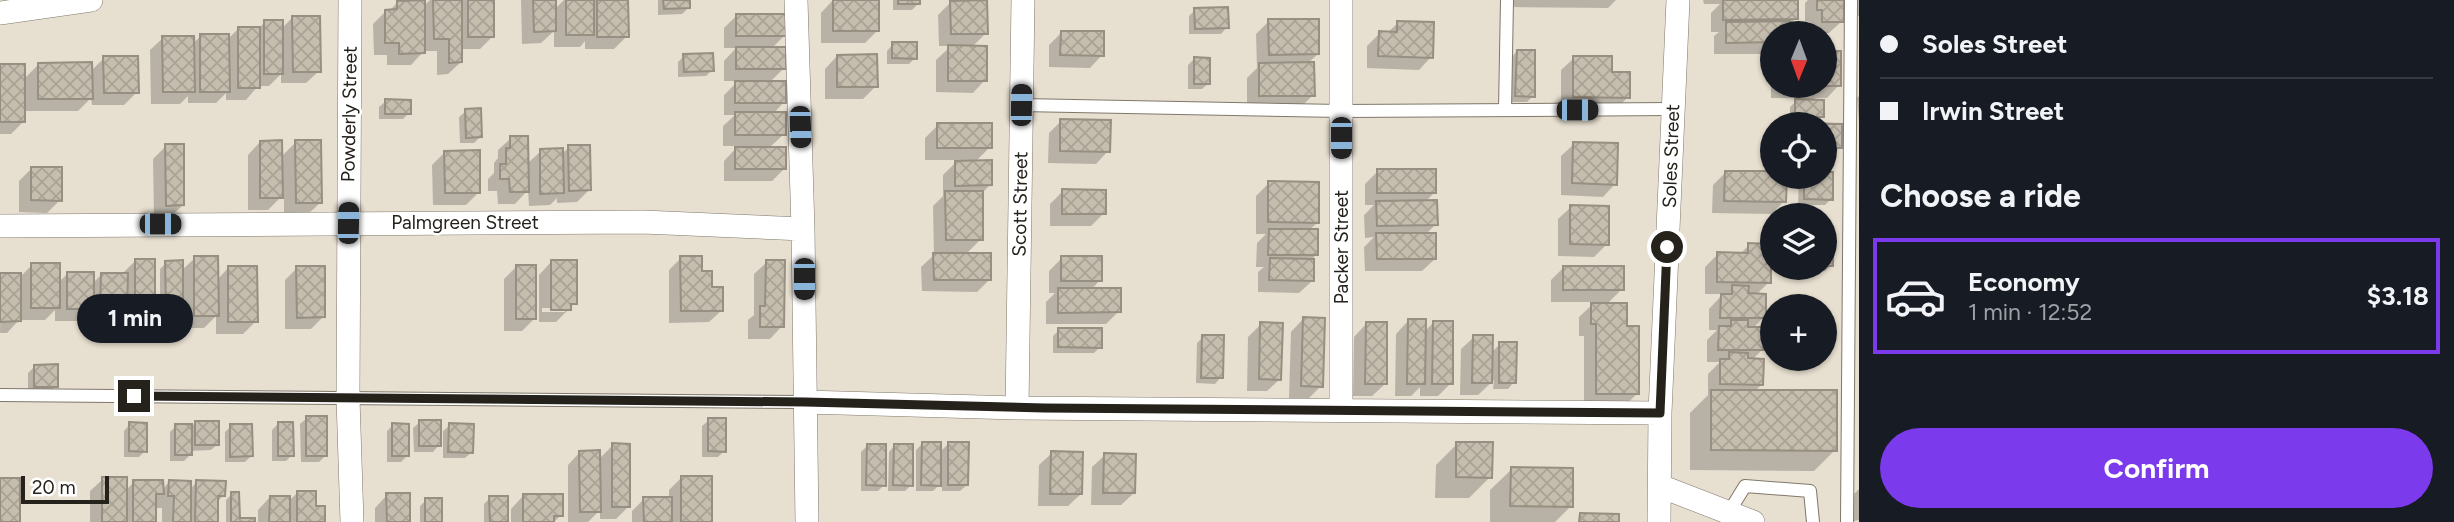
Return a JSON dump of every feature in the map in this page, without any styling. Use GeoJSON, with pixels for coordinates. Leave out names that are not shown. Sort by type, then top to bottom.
{"type":"FeatureCollection","features":[{"type":"Feature","properties":{"kind":"street"},"geometry":{"type":"LineString","coordinates":[[0,13],[27,5],[91,0]]}},
{"type":"Feature","properties":{"kind":"street","name":"Powderly Street"},"geometry":{"type":"LineString","coordinates":[[350,0],[348,398],[352,522]]}},
{"type":"Feature","properties":{"kind":"street"},"geometry":{"type":"LineString","coordinates":[[796,0],[803,229],[807,522]]}},
{"type":"Feature","properties":{"kind":"street","name":"Scott Street"},"geometry":{"type":"LineString","coordinates":[[1017,408],[1023,0]]}},
{"type":"Feature","properties":{"kind":"street","name":"Packer Street"},"geometry":{"type":"LineString","coordinates":[[1341,0],[1341,410]]}},
{"type":"Feature","properties":{"kind":"street","name":"Soles Street"},"geometry":{"type":"LineString","coordinates":[[1659,522],[1660,413],[1678,0]]}},
{"type":"Feature","properties":{"kind":"street","name":"Palmgreen Street"},"geometry":{"type":"LineString","coordinates":[[0,226],[643,222],[803,229]]}},
{"type":"Feature","properties":{"kind":"street"},"geometry":{"type":"LineString","coordinates":[[805,402],[1017,408],[1660,413]]}},
{"type":"Feature","properties":{"kind":"street"},"geometry":{"type":"LineString","coordinates":[[1660,486],[1753,522]]}},
{"type":"Feature","properties":{"kind":"lane"},"geometry":{"type":"LineString","coordinates":[[1504,110],[1507,0]]}},
{"type":"Feature","properties":{"kind":"lane"},"geometry":{"type":"LineString","coordinates":[[1847,522],[1851,0]]}},
{"type":"Feature","properties":{"kind":"lane"},"geometry":{"type":"LineString","coordinates":[[1021,105],[1341,111],[1673,109]]}},
{"type":"Feature","properties":{"kind":"lane"},"geometry":{"type":"LineString","coordinates":[[0,395],[805,402]]}},
{"type":"Feature","properties":{"kind":"lane"},"geometry":{"type":"LineString","coordinates":[[1729,512],[1745,486],[1810,491],[1813,522]]}},
{"type":"Feature","properties":{"kind":"building"},"geometry":{"type":"Polygon","coordinates":[[[425,0],[425,53],[399,54],[399,43],[385,43],[385,10],[397,9],[397,1],[425,0]]]}},
{"type":"Feature","properties":{"kind":"building"},"geometry":{"type":"Polygon","coordinates":[[[433,0],[462,0],[462,62],[449,63],[449,39],[434,39],[433,0]]]}},
{"type":"Feature","properties":{"kind":"building"},"geometry":{"type":"Polygon","coordinates":[[[468,0],[494,0],[494,37],[468,37],[468,0]]]}},
{"type":"Feature","properties":{"kind":"building"},"geometry":{"type":"Polygon","coordinates":[[[533,0],[556,0],[556,31],[534,32],[533,0]]]}},
{"type":"Feature","properties":{"kind":"building"},"geometry":{"type":"Polygon","coordinates":[[[566,0],[594,0],[594,35],[566,35],[566,0]]]}},
{"type":"Feature","properties":{"kind":"building"},"geometry":{"type":"Polygon","coordinates":[[[597,0],[628,0],[629,37],[597,37],[597,0]]]}},
{"type":"Feature","properties":{"kind":"building"},"geometry":{"type":"Polygon","coordinates":[[[663,0],[690,0],[690,8],[664,9],[663,0]]]}},
{"type":"Feature","properties":{"kind":"building"},"geometry":{"type":"Polygon","coordinates":[[[833,0],[879,0],[879,31],[833,31],[833,0]]]}},
{"type":"Feature","properties":{"kind":"building"},"geometry":{"type":"Polygon","coordinates":[[[898,0],[920,0],[920,4],[898,4],[898,0]]]}},
{"type":"Feature","properties":{"kind":"building"},"geometry":{"type":"Polygon","coordinates":[[[987,0],[988,34],[951,34],[950,1],[987,0]]]}},
{"type":"Feature","properties":{"kind":"building"},"geometry":{"type":"Polygon","coordinates":[[[1723,0],[1798,0],[1798,19],[1723,20],[1723,0]]]}},
{"type":"Feature","properties":{"kind":"building"},"geometry":{"type":"Polygon","coordinates":[[[1817,0],[1844,0],[1844,22],[1822,21],[1822,10],[1817,10],[1817,0]]]}},
{"type":"Feature","properties":{"kind":"building"},"geometry":{"type":"Polygon","coordinates":[[[1228,7],[1229,28],[1195,29],[1194,8],[1228,7]]]}},
{"type":"Feature","properties":{"kind":"building"},"geometry":{"type":"Polygon","coordinates":[[[736,14],[786,14],[786,36],[736,36],[736,14]]]}},
{"type":"Feature","properties":{"kind":"building"},"geometry":{"type":"Polygon","coordinates":[[[292,16],[320,16],[321,72],[293,72],[292,16]]]}},
{"type":"Feature","properties":{"kind":"building"},"geometry":{"type":"Polygon","coordinates":[[[1268,19],[1319,19],[1319,54],[1269,55],[1268,19]]]}},
{"type":"Feature","properties":{"kind":"building"},"geometry":{"type":"Polygon","coordinates":[[[264,20],[283,20],[283,74],[264,74],[264,20]]]}},
{"type":"Feature","properties":{"kind":"building"},"geometry":{"type":"Polygon","coordinates":[[[1397,21],[1434,22],[1433,58],[1378,56],[1379,31],[1397,32],[1397,21]]]}},
{"type":"Feature","properties":{"kind":"building"},"geometry":{"type":"Polygon","coordinates":[[[1760,21],[1760,42],[1726,43],[1726,22],[1760,21]]]}},
{"type":"Feature","properties":{"kind":"building"},"geometry":{"type":"Polygon","coordinates":[[[238,27],[260,27],[260,88],[238,88],[238,27]]]}},
{"type":"Feature","properties":{"kind":"building"},"geometry":{"type":"Polygon","coordinates":[[[1061,31],[1104,31],[1104,56],[1060,55],[1061,31]]]}},
{"type":"Feature","properties":{"kind":"building"},"geometry":{"type":"Polygon","coordinates":[[[200,34],[229,34],[230,92],[200,92],[200,34]]]}},
{"type":"Feature","properties":{"kind":"building"},"geometry":{"type":"Polygon","coordinates":[[[162,36],[194,36],[195,92],[163,92],[162,36]]]}},
{"type":"Feature","properties":{"kind":"building"},"geometry":{"type":"Polygon","coordinates":[[[892,42],[917,42],[917,59],[892,58],[892,42]]]}},
{"type":"Feature","properties":{"kind":"building"},"geometry":{"type":"Polygon","coordinates":[[[948,45],[987,46],[987,81],[948,81],[948,45]]]}},
{"type":"Feature","properties":{"kind":"building"},"geometry":{"type":"Polygon","coordinates":[[[736,47],[786,47],[786,69],[736,69],[736,47]]]}},
{"type":"Feature","properties":{"kind":"building"},"geometry":{"type":"Polygon","coordinates":[[[1517,50],[1535,50],[1535,97],[1515,96],[1517,50]]]}},
{"type":"Feature","properties":{"kind":"building"},"geometry":{"type":"Polygon","coordinates":[[[1838,51],[1841,51],[1841,86],[1838,86],[1838,51]]]}},
{"type":"Feature","properties":{"kind":"building"},"geometry":{"type":"Polygon","coordinates":[[[713,53],[714,71],[684,72],[683,54],[713,53]]]}},
{"type":"Feature","properties":{"kind":"building"},"geometry":{"type":"Polygon","coordinates":[[[877,54],[878,87],[837,87],[837,55],[877,54]]]}},
{"type":"Feature","properties":{"kind":"building"},"geometry":{"type":"Polygon","coordinates":[[[103,56],[138,56],[139,93],[104,93],[103,56]]]}},
{"type":"Feature","properties":{"kind":"building"},"geometry":{"type":"Polygon","coordinates":[[[1573,56],[1612,56],[1612,72],[1630,72],[1630,98],[1573,97],[1573,56]]]}},
{"type":"Feature","properties":{"kind":"building"},"geometry":{"type":"Polygon","coordinates":[[[1194,57],[1210,58],[1210,84],[1194,84],[1194,57]]]}},
{"type":"Feature","properties":{"kind":"building"},"geometry":{"type":"Polygon","coordinates":[[[92,62],[93,99],[38,99],[38,63],[92,62]]]}},
{"type":"Feature","properties":{"kind":"building"},"geometry":{"type":"Polygon","coordinates":[[[1314,62],[1315,96],[1259,96],[1259,63],[1314,62]]]}},
{"type":"Feature","properties":{"kind":"building"},"geometry":{"type":"Polygon","coordinates":[[[0,64],[25,64],[25,122],[0,122],[0,64]]]}},
{"type":"Feature","properties":{"kind":"building"},"geometry":{"type":"Polygon","coordinates":[[[735,81],[786,81],[786,103],[735,103],[735,81]]]}},
{"type":"Feature","properties":{"kind":"building"},"geometry":{"type":"Polygon","coordinates":[[[385,99],[411,100],[411,114],[385,114],[385,99]]]}},
{"type":"Feature","properties":{"kind":"building"},"geometry":{"type":"Polygon","coordinates":[[[1795,99],[1824,100],[1824,112],[1795,112],[1795,99]]]}},
{"type":"Feature","properties":{"kind":"building"},"geometry":{"type":"Polygon","coordinates":[[[481,108],[482,137],[466,138],[465,109],[481,108]]]}},
{"type":"Feature","properties":{"kind":"building"},"geometry":{"type":"Polygon","coordinates":[[[735,112],[786,112],[786,135],[735,135],[735,112]]]}},
{"type":"Feature","properties":{"kind":"building"},"geometry":{"type":"Polygon","coordinates":[[[1060,119],[1111,120],[1110,152],[1060,151],[1060,119]]]}},
{"type":"Feature","properties":{"kind":"building"},"geometry":{"type":"Polygon","coordinates":[[[937,123],[992,123],[992,148],[937,148],[937,123]]]}},
{"type":"Feature","properties":{"kind":"building"},"geometry":{"type":"Polygon","coordinates":[[[1837,124],[1842,124],[1842,148],[1837,148],[1837,124]]]}},
{"type":"Feature","properties":{"kind":"building"},"geometry":{"type":"Polygon","coordinates":[[[510,136],[528,136],[529,192],[510,192],[509,179],[500,179],[500,164],[506,164],[506,148],[510,148],[510,136]]]}},
{"type":"Feature","properties":{"kind":"building"},"geometry":{"type":"Polygon","coordinates":[[[282,140],[283,198],[260,198],[260,141],[282,140]]]}},
{"type":"Feature","properties":{"kind":"building"},"geometry":{"type":"Polygon","coordinates":[[[295,140],[321,140],[322,203],[296,203],[295,140]]]}},
{"type":"Feature","properties":{"kind":"building"},"geometry":{"type":"Polygon","coordinates":[[[1573,142],[1618,143],[1617,185],[1572,183],[1573,142]]]}},
{"type":"Feature","properties":{"kind":"building"},"geometry":{"type":"Polygon","coordinates":[[[165,144],[184,144],[184,205],[166,206],[165,144]]]}},
{"type":"Feature","properties":{"kind":"building"},"geometry":{"type":"Polygon","coordinates":[[[568,145],[590,145],[591,190],[569,191],[568,145]]]}},
{"type":"Feature","properties":{"kind":"building"},"geometry":{"type":"Polygon","coordinates":[[[735,147],[786,147],[786,169],[735,169],[735,147]]]}},
{"type":"Feature","properties":{"kind":"building"},"geometry":{"type":"Polygon","coordinates":[[[563,148],[564,193],[540,194],[540,149],[563,148]]]}},
{"type":"Feature","properties":{"kind":"building"},"geometry":{"type":"Polygon","coordinates":[[[480,150],[480,193],[445,193],[444,151],[480,150]]]}},
{"type":"Feature","properties":{"kind":"building"},"geometry":{"type":"Polygon","coordinates":[[[992,160],[992,185],[955,186],[955,161],[992,160]]]}},
{"type":"Feature","properties":{"kind":"building"},"geometry":{"type":"Polygon","coordinates":[[[31,167],[62,167],[62,201],[31,200],[31,167]]]}},
{"type":"Feature","properties":{"kind":"building"},"geometry":{"type":"Polygon","coordinates":[[[1377,169],[1436,169],[1436,193],[1377,193],[1377,169]]]}},
{"type":"Feature","properties":{"kind":"building"},"geometry":{"type":"Polygon","coordinates":[[[1725,171],[1760,171],[1760,189],[1787,189],[1786,202],[1724,201],[1725,171]]]}},
{"type":"Feature","properties":{"kind":"building"},"geometry":{"type":"Polygon","coordinates":[[[1268,181],[1319,182],[1319,223],[1268,222],[1268,181]]]}},
{"type":"Feature","properties":{"kind":"building"},"geometry":{"type":"Polygon","coordinates":[[[1062,189],[1106,190],[1106,214],[1062,214],[1062,189]]]}},
{"type":"Feature","properties":{"kind":"building"},"geometry":{"type":"Polygon","coordinates":[[[1804,189],[1833,189],[1833,200],[1804,199],[1804,189]]]}},
{"type":"Feature","properties":{"kind":"building"},"geometry":{"type":"Polygon","coordinates":[[[945,191],[983,191],[983,240],[946,240],[945,191]]]}},
{"type":"Feature","properties":{"kind":"building"},"geometry":{"type":"Polygon","coordinates":[[[1437,200],[1438,225],[1377,226],[1376,201],[1437,200]]]}},
{"type":"Feature","properties":{"kind":"building"},"geometry":{"type":"Polygon","coordinates":[[[1570,205],[1609,206],[1609,245],[1570,244],[1570,205]]]}},
{"type":"Feature","properties":{"kind":"building"},"geometry":{"type":"Polygon","coordinates":[[[1269,229],[1318,229],[1318,255],[1268,255],[1269,229]]]}},
{"type":"Feature","properties":{"kind":"building"},"geometry":{"type":"Polygon","coordinates":[[[1376,233],[1436,233],[1436,259],[1377,259],[1376,233]]]}},
{"type":"Feature","properties":{"kind":"building"},"geometry":{"type":"Polygon","coordinates":[[[1748,243],[1760,244],[1760,280],[1771,280],[1771,283],[1717,282],[1717,252],[1748,253],[1748,243]]]}},
{"type":"Feature","properties":{"kind":"building"},"geometry":{"type":"Polygon","coordinates":[[[933,253],[991,253],[991,280],[934,280],[933,253]]]}},
{"type":"Feature","properties":{"kind":"building"},"geometry":{"type":"Polygon","coordinates":[[[194,256],[218,256],[219,316],[194,316],[194,256]]]}},
{"type":"Feature","properties":{"kind":"building"},"geometry":{"type":"Polygon","coordinates":[[[680,256],[702,256],[702,271],[712,271],[712,287],[723,287],[723,311],[681,311],[680,256]]]}},
{"type":"Feature","properties":{"kind":"building"},"geometry":{"type":"Polygon","coordinates":[[[1061,256],[1102,256],[1102,281],[1061,281],[1061,256]]]}},
{"type":"Feature","properties":{"kind":"building"},"geometry":{"type":"Polygon","coordinates":[[[1270,258],[1314,259],[1314,281],[1269,280],[1270,258]]]}},
{"type":"Feature","properties":{"kind":"building"},"geometry":{"type":"Polygon","coordinates":[[[135,259],[155,259],[155,312],[135,312],[135,259]]]}},
{"type":"Feature","properties":{"kind":"building"},"geometry":{"type":"Polygon","coordinates":[[[183,260],[183,308],[166,308],[165,261],[183,260]]]}},
{"type":"Feature","properties":{"kind":"building"},"geometry":{"type":"Polygon","coordinates":[[[551,260],[577,260],[577,304],[571,304],[571,310],[551,310],[551,260]]]}},
{"type":"Feature","properties":{"kind":"building"},"geometry":{"type":"Polygon","coordinates":[[[766,260],[785,260],[784,327],[760,327],[760,306],[765,306],[766,260]]]}},
{"type":"Feature","properties":{"kind":"building"},"geometry":{"type":"Polygon","coordinates":[[[31,263],[60,263],[60,308],[31,308],[31,263]]]}},
{"type":"Feature","properties":{"kind":"building"},"geometry":{"type":"Polygon","coordinates":[[[516,265],[536,265],[536,319],[516,319],[516,265]]]}},
{"type":"Feature","properties":{"kind":"building"},"geometry":{"type":"Polygon","coordinates":[[[228,266],[257,266],[258,322],[228,322],[228,266]]]}},
{"type":"Feature","properties":{"kind":"building"},"geometry":{"type":"Polygon","coordinates":[[[296,266],[325,266],[325,317],[297,318],[296,266]]]}},
{"type":"Feature","properties":{"kind":"building"},"geometry":{"type":"Polygon","coordinates":[[[1563,266],[1624,266],[1624,290],[1563,290],[1563,266]]]}},
{"type":"Feature","properties":{"kind":"building"},"geometry":{"type":"Polygon","coordinates":[[[67,272],[94,272],[94,309],[67,309],[67,272]]]}},
{"type":"Feature","properties":{"kind":"building"},"geometry":{"type":"Polygon","coordinates":[[[0,273],[21,273],[21,321],[0,322],[0,273]]]}},
{"type":"Feature","properties":{"kind":"building"},"geometry":{"type":"Polygon","coordinates":[[[101,273],[128,273],[127,312],[100,312],[101,273]]]}},
{"type":"Feature","properties":{"kind":"building"},"geometry":{"type":"Polygon","coordinates":[[[1732,285],[1749,286],[1748,293],[1766,294],[1760,294],[1760,318],[1720,318],[1721,294],[1732,294],[1732,285]]]}},
{"type":"Feature","properties":{"kind":"building"},"geometry":{"type":"Polygon","coordinates":[[[1058,288],[1121,288],[1121,312],[1058,313],[1058,288]]]}},
{"type":"Feature","properties":{"kind":"building"},"geometry":{"type":"Polygon","coordinates":[[[1591,303],[1627,303],[1627,326],[1639,326],[1639,394],[1596,394],[1596,324],[1591,324],[1591,303]]]}},
{"type":"Feature","properties":{"kind":"building"},"geometry":{"type":"Polygon","coordinates":[[[1303,317],[1325,318],[1323,387],[1301,386],[1303,317]]]}},
{"type":"Feature","properties":{"kind":"building"},"geometry":{"type":"Polygon","coordinates":[[[1408,319],[1426,319],[1425,384],[1407,384],[1408,319]]]}},
{"type":"Feature","properties":{"kind":"building"},"geometry":{"type":"Polygon","coordinates":[[[1731,320],[1748,320],[1748,327],[1760,327],[1760,350],[1718,350],[1719,326],[1731,326],[1731,320]]]}},
{"type":"Feature","properties":{"kind":"building"},"geometry":{"type":"Polygon","coordinates":[[[1433,321],[1453,321],[1453,384],[1432,384],[1433,321]]]}},
{"type":"Feature","properties":{"kind":"building"},"geometry":{"type":"Polygon","coordinates":[[[1260,322],[1283,323],[1281,380],[1259,379],[1260,322]]]}},
{"type":"Feature","properties":{"kind":"building"},"geometry":{"type":"Polygon","coordinates":[[[1366,322],[1387,322],[1387,384],[1365,384],[1366,322]]]}},
{"type":"Feature","properties":{"kind":"building"},"geometry":{"type":"Polygon","coordinates":[[[1058,328],[1102,328],[1102,348],[1058,347],[1058,328]]]}},
{"type":"Feature","properties":{"kind":"building"},"geometry":{"type":"Polygon","coordinates":[[[1202,335],[1224,335],[1223,378],[1201,378],[1202,335]]]}},
{"type":"Feature","properties":{"kind":"building"},"geometry":{"type":"Polygon","coordinates":[[[1473,335],[1493,335],[1492,383],[1472,383],[1473,335]]]}},
{"type":"Feature","properties":{"kind":"building"},"geometry":{"type":"Polygon","coordinates":[[[1499,342],[1517,342],[1516,383],[1499,383],[1499,342]]]}},
{"type":"Feature","properties":{"kind":"building"},"geometry":{"type":"Polygon","coordinates":[[[1729,352],[1748,353],[1748,358],[1760,359],[1760,371],[1764,371],[1763,385],[1720,384],[1720,359],[1729,359],[1729,352]]]}},
{"type":"Feature","properties":{"kind":"building"},"geometry":{"type":"Polygon","coordinates":[[[58,364],[58,387],[34,387],[34,365],[58,364]]]}},
{"type":"Feature","properties":{"kind":"building"},"geometry":{"type":"Polygon","coordinates":[[[1711,390],[1837,390],[1837,451],[1711,450],[1711,390]]]}},
{"type":"Feature","properties":{"kind":"building"},"geometry":{"type":"Polygon","coordinates":[[[306,416],[327,416],[327,456],[306,456],[306,416]]]}},
{"type":"Feature","properties":{"kind":"building"},"geometry":{"type":"Polygon","coordinates":[[[708,418],[726,418],[726,452],[708,451],[708,418]]]}},
{"type":"Feature","properties":{"kind":"building"},"geometry":{"type":"Polygon","coordinates":[[[419,420],[441,420],[441,446],[419,446],[419,420]]]}},
{"type":"Feature","properties":{"kind":"building"},"geometry":{"type":"Polygon","coordinates":[[[195,421],[219,421],[219,445],[195,445],[195,421]]]}},
{"type":"Feature","properties":{"kind":"building"},"geometry":{"type":"Polygon","coordinates":[[[129,422],[147,423],[147,452],[129,451],[129,422]]]}},
{"type":"Feature","properties":{"kind":"building"},"geometry":{"type":"Polygon","coordinates":[[[278,422],[293,422],[294,456],[278,456],[278,422]]]}},
{"type":"Feature","properties":{"kind":"building"},"geometry":{"type":"Polygon","coordinates":[[[392,423],[409,424],[409,456],[392,456],[392,423]]]}},
{"type":"Feature","properties":{"kind":"building"},"geometry":{"type":"Polygon","coordinates":[[[449,423],[474,424],[473,453],[448,452],[449,423]]]}},
{"type":"Feature","properties":{"kind":"building"},"geometry":{"type":"Polygon","coordinates":[[[175,424],[192,424],[192,455],[175,455],[175,424]]]}},
{"type":"Feature","properties":{"kind":"building"},"geometry":{"type":"Polygon","coordinates":[[[230,424],[252,424],[253,456],[230,457],[230,424]]]}},
{"type":"Feature","properties":{"kind":"building"},"geometry":{"type":"Polygon","coordinates":[[[922,442],[941,442],[941,486],[921,485],[922,442]]]}},
{"type":"Feature","properties":{"kind":"building"},"geometry":{"type":"Polygon","coordinates":[[[948,442],[969,442],[968,485],[948,485],[948,442]]]}},
{"type":"Feature","properties":{"kind":"building"},"geometry":{"type":"Polygon","coordinates":[[[1456,442],[1493,442],[1492,478],[1456,477],[1456,442]]]}},
{"type":"Feature","properties":{"kind":"building"},"geometry":{"type":"Polygon","coordinates":[[[612,443],[630,444],[630,507],[612,507],[612,443]]]}},
{"type":"Feature","properties":{"kind":"building"},"geometry":{"type":"Polygon","coordinates":[[[867,444],[886,444],[886,486],[866,485],[867,444]]]}},
{"type":"Feature","properties":{"kind":"building"},"geometry":{"type":"Polygon","coordinates":[[[894,444],[913,444],[913,486],[893,485],[894,444]]]}},
{"type":"Feature","properties":{"kind":"building"},"geometry":{"type":"Polygon","coordinates":[[[600,450],[601,512],[580,512],[579,451],[600,450]]]}},
{"type":"Feature","properties":{"kind":"building"},"geometry":{"type":"Polygon","coordinates":[[[1051,451],[1083,452],[1082,494],[1050,494],[1051,451]]]}},
{"type":"Feature","properties":{"kind":"building"},"geometry":{"type":"Polygon","coordinates":[[[1104,453],[1136,454],[1135,493],[1103,493],[1104,453]]]}},
{"type":"Feature","properties":{"kind":"building"},"geometry":{"type":"Polygon","coordinates":[[[1511,467],[1573,468],[1573,507],[1510,506],[1511,467]]]}},
{"type":"Feature","properties":{"kind":"building"},"geometry":{"type":"Polygon","coordinates":[[[681,476],[712,476],[712,522],[681,522],[681,476]]]}},
{"type":"Feature","properties":{"kind":"building"},"geometry":{"type":"Polygon","coordinates":[[[102,477],[127,477],[127,522],[102,522],[102,477]]]}},
{"type":"Feature","properties":{"kind":"building"},"geometry":{"type":"Polygon","coordinates":[[[0,478],[20,478],[20,522],[0,522],[0,478]]]}},
{"type":"Feature","properties":{"kind":"building"},"geometry":{"type":"Polygon","coordinates":[[[133,480],[163,480],[164,494],[156,494],[156,522],[133,522],[133,480]]]}},
{"type":"Feature","properties":{"kind":"building"},"geometry":{"type":"Polygon","coordinates":[[[169,480],[191,481],[191,522],[173,522],[174,496],[168,496],[169,480]]]}},
{"type":"Feature","properties":{"kind":"building"},"geometry":{"type":"Polygon","coordinates":[[[196,480],[226,481],[225,496],[218,496],[218,522],[195,522],[196,480]]]}},
{"type":"Feature","properties":{"kind":"building"},"geometry":{"type":"Polygon","coordinates":[[[297,491],[316,491],[316,506],[325,506],[325,522],[297,522],[297,491]]]}},
{"type":"Feature","properties":{"kind":"building"},"geometry":{"type":"Polygon","coordinates":[[[231,492],[239,492],[240,518],[255,518],[255,522],[231,522],[231,492]]]}},
{"type":"Feature","properties":{"kind":"building"},"geometry":{"type":"Polygon","coordinates":[[[386,493],[410,493],[410,522],[387,522],[386,493]]]}},
{"type":"Feature","properties":{"kind":"building"},"geometry":{"type":"Polygon","coordinates":[[[523,494],[563,494],[563,516],[554,516],[554,522],[523,522],[523,494]]]}},
{"type":"Feature","properties":{"kind":"building"},"geometry":{"type":"Polygon","coordinates":[[[270,496],[290,496],[290,522],[269,522],[270,496]]]}},
{"type":"Feature","properties":{"kind":"building"},"geometry":{"type":"Polygon","coordinates":[[[489,496],[508,496],[508,522],[490,522],[489,496]]]}},
{"type":"Feature","properties":{"kind":"building"},"geometry":{"type":"Polygon","coordinates":[[[643,497],[672,497],[672,522],[644,522],[643,497]]]}},
{"type":"Feature","properties":{"kind":"building"},"geometry":{"type":"Polygon","coordinates":[[[425,498],[442,498],[442,522],[425,522],[425,498]]]}},
{"type":"Feature","properties":{"kind":"building"},"geometry":{"type":"Polygon","coordinates":[[[1580,513],[1619,514],[1619,522],[1579,522],[1580,513]]]}},
{"type":"Feature","properties":{"kind":"route"},"geometry":{"type":"LineString","coordinates":[[134,396],[1660,413],[1667,247]]}}]}
